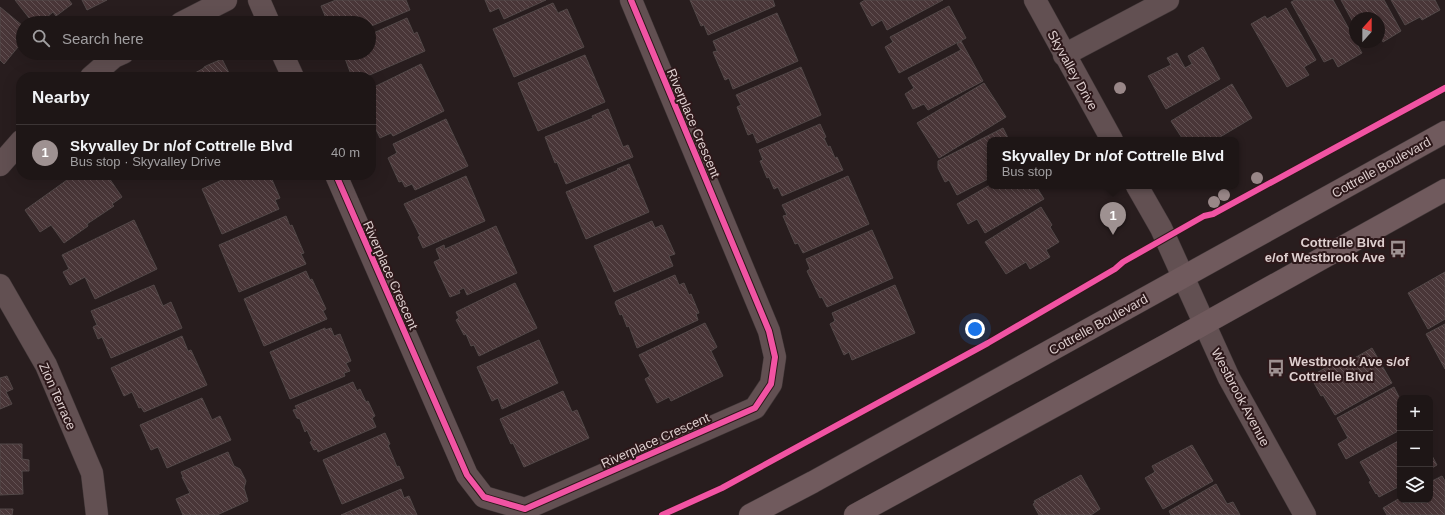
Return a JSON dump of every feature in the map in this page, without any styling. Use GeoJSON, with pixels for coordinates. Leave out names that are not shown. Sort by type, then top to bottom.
{"type":"FeatureCollection","features":[{"type":"Feature","properties":{"kind":"main road","name":"Cottrelle Boulevard"},"geometry":{"type":"LineString","coordinates":[[750,515],[813,482],[1445,132]]}},
{"type":"Feature","properties":{"kind":"main road"},"geometry":{"type":"LineString","coordinates":[[856,515],[1445,190]]}},
{"type":"Feature","properties":{"kind":"street"},"geometry":{"type":"LineString","coordinates":[[195,16],[226,0]]}},
{"type":"Feature","properties":{"kind":"street"},"geometry":{"type":"LineString","coordinates":[[259,0],[266,16]]}},
{"type":"Feature","properties":{"kind":"street","name":"Riverplace Crescent"},"geometry":{"type":"LineString","coordinates":[[338,180],[467,475],[484,498],[525,509],[755,408],[771,384],[775,357],[769,331],[631,0]]}},
{"type":"Feature","properties":{"kind":"street","name":"Skyvalley Drive"},"geometry":{"type":"LineString","coordinates":[[1035,0],[1110,137]]}},
{"type":"Feature","properties":{"kind":"street"},"geometry":{"type":"LineString","coordinates":[[1064,55],[1168,0]]}},
{"type":"Feature","properties":{"kind":"street"},"geometry":{"type":"LineString","coordinates":[[97,72],[111,60]]}},
{"type":"Feature","properties":{"kind":"street"},"geometry":{"type":"LineString","coordinates":[[285,60],[291,72]]}},
{"type":"Feature","properties":{"kind":"street"},"geometry":{"type":"LineString","coordinates":[[0,165],[16,147]]}},
{"type":"Feature","properties":{"kind":"street"},"geometry":{"type":"LineString","coordinates":[[1139,189],[1161,228],[1183,277]]}},
{"type":"Feature","properties":{"kind":"street","name":"Westbrook Avenue"},"geometry":{"type":"LineString","coordinates":[[1183,277],[1229,378],[1305,515]]}},
{"type":"Feature","properties":{"kind":"street","name":"Zion Terrace"},"geometry":{"type":"LineString","coordinates":[[0,285],[46,365],[92,473],[97,515]]}},
{"type":"Feature","properties":{"kind":"building"},"geometry":{"type":"Polygon","coordinates":[[[15,0],[69,0],[72,4],[56,16],[53,12],[48,16],[28,16],[15,0]]]}},
{"type":"Feature","properties":{"kind":"building"},"geometry":{"type":"Polygon","coordinates":[[[82,0],[107,0],[87,10],[82,0]]]}},
{"type":"Feature","properties":{"kind":"building"},"geometry":{"type":"Polygon","coordinates":[[[336,0],[406,0],[410,10],[376,24],[376,16],[325,16],[321,6],[336,0]]]}},
{"type":"Feature","properties":{"kind":"building"},"geometry":{"type":"Polygon","coordinates":[[[485,0],[546,0],[504,19],[499,8],[490,12],[485,0]]]}},
{"type":"Feature","properties":{"kind":"building"},"geometry":{"type":"Polygon","coordinates":[[[690,0],[773,0],[775,6],[708,35],[704,25],[701,26],[690,0]]]}},
{"type":"Feature","properties":{"kind":"building"},"geometry":{"type":"Polygon","coordinates":[[[865,0],[943,0],[887,30],[882,20],[872,26],[860,3],[865,0]]]}},
{"type":"Feature","properties":{"kind":"building"},"geometry":{"type":"Polygon","coordinates":[[[1295,0],[1333,0],[1349,29],[1349,48],[1359,48],[1362,53],[1338,67],[1333,58],[1324,62],[1291,2],[1295,0]]]}},
{"type":"Feature","properties":{"kind":"building"},"geometry":{"type":"Polygon","coordinates":[[[1341,0],[1384,0],[1401,31],[1385,41],[1385,12],[1349,12],[1349,15],[1341,0]]]}},
{"type":"Feature","properties":{"kind":"building"},"geometry":{"type":"Polygon","coordinates":[[[1391,0],[1435,0],[1440,10],[1422,20],[1420,17],[1405,25],[1391,0]]]}},
{"type":"Feature","properties":{"kind":"building"},"geometry":{"type":"Polygon","coordinates":[[[553,3],[558,13],[567,9],[584,47],[514,77],[493,29],[553,3]]]}},
{"type":"Feature","properties":{"kind":"building"},"geometry":{"type":"Polygon","coordinates":[[[949,6],[966,38],[899,73],[885,47],[893,42],[890,37],[949,6]]]}},
{"type":"Feature","properties":{"kind":"building"},"geometry":{"type":"Polygon","coordinates":[[[0,7],[16,20],[16,49],[4,64],[0,60],[0,7]]]}},
{"type":"Feature","properties":{"kind":"building"},"geometry":{"type":"Polygon","coordinates":[[[1286,8],[1316,60],[1304,67],[1309,75],[1287,87],[1251,24],[1265,16],[1267,19],[1286,8]]]}},
{"type":"Feature","properties":{"kind":"building"},"geometry":{"type":"Polygon","coordinates":[[[777,13],[798,61],[733,89],[729,78],[725,80],[713,52],[717,51],[713,41],[777,13]]]}},
{"type":"Feature","properties":{"kind":"building"},"geometry":{"type":"Polygon","coordinates":[[[407,18],[414,34],[417,32],[425,51],[376,72],[350,72],[346,60],[376,60],[376,32],[407,18]]]}},
{"type":"Feature","properties":{"kind":"building"},"geometry":{"type":"Polygon","coordinates":[[[961,41],[983,81],[928,110],[924,104],[913,109],[905,94],[914,88],[908,78],[961,50],[957,44],[961,41]]]}},
{"type":"Feature","properties":{"kind":"building"},"geometry":{"type":"Polygon","coordinates":[[[1203,47],[1220,79],[1166,109],[1148,76],[1171,65],[1167,58],[1177,53],[1185,68],[1192,64],[1188,56],[1203,47]]]}},
{"type":"Feature","properties":{"kind":"building"},"geometry":{"type":"Polygon","coordinates":[[[585,55],[605,102],[538,131],[518,83],[585,55]]]}},
{"type":"Feature","properties":{"kind":"building"},"geometry":{"type":"Polygon","coordinates":[[[222,60],[228,72],[197,72],[204,67],[222,60]]]}},
{"type":"Feature","properties":{"kind":"building"},"geometry":{"type":"Polygon","coordinates":[[[421,64],[444,111],[393,136],[391,133],[380,138],[376,130],[376,86],[421,64]]]}},
{"type":"Feature","properties":{"kind":"building"},"geometry":{"type":"Polygon","coordinates":[[[801,67],[821,115],[757,143],[753,133],[748,135],[737,107],[741,105],[736,95],[801,67]]]}},
{"type":"Feature","properties":{"kind":"building"},"geometry":{"type":"Polygon","coordinates":[[[984,83],[1006,117],[939,158],[917,123],[984,83]]]}},
{"type":"Feature","properties":{"kind":"building"},"geometry":{"type":"Polygon","coordinates":[[[1232,84],[1252,118],[1220,137],[1181,137],[1171,121],[1232,84]]]}},
{"type":"Feature","properties":{"kind":"building"},"geometry":{"type":"Polygon","coordinates":[[[608,109],[623,147],[628,145],[633,157],[566,184],[557,162],[555,163],[545,137],[593,118],[592,116],[608,109]]]}},
{"type":"Feature","properties":{"kind":"building"},"geometry":{"type":"Polygon","coordinates":[[[446,119],[468,166],[415,190],[412,184],[405,187],[402,181],[399,182],[388,158],[397,153],[393,144],[446,119]]]}},
{"type":"Feature","properties":{"kind":"building"},"geometry":{"type":"Polygon","coordinates":[[[820,124],[826,137],[824,138],[828,147],[830,146],[835,158],[837,157],[843,170],[782,196],[778,187],[774,189],[769,177],[767,178],[760,161],[763,160],[759,150],[820,124]]]}},
{"type":"Feature","properties":{"kind":"building"},"geometry":{"type":"Polygon","coordinates":[[[1003,128],[1008,137],[987,137],[987,180],[957,195],[949,180],[945,182],[938,168],[938,161],[1003,128]]]}},
{"type":"Feature","properties":{"kind":"building"},"geometry":{"type":"Polygon","coordinates":[[[629,164],[649,212],[586,239],[566,192],[629,164]]]}},
{"type":"Feature","properties":{"kind":"building"},"geometry":{"type":"Polygon","coordinates":[[[466,176],[485,221],[423,248],[418,237],[420,236],[404,204],[466,176]]]}},
{"type":"Feature","properties":{"kind":"building"},"geometry":{"type":"Polygon","coordinates":[[[848,176],[869,224],[803,253],[798,243],[795,244],[783,216],[787,215],[782,205],[848,176]]]}},
{"type":"Feature","properties":{"kind":"building"},"geometry":{"type":"Polygon","coordinates":[[[67,180],[110,180],[122,197],[112,204],[114,206],[87,224],[88,226],[64,243],[51,225],[40,232],[25,210],[67,180]]]}},
{"type":"Feature","properties":{"kind":"building"},"geometry":{"type":"Polygon","coordinates":[[[222,180],[272,180],[280,198],[275,200],[279,209],[222,234],[202,189],[222,180]]]}},
{"type":"Feature","properties":{"kind":"building"},"geometry":{"type":"Polygon","coordinates":[[[987,187],[987,189],[1038,189],[1044,199],[985,233],[977,219],[968,224],[957,204],[987,187]]]}},
{"type":"Feature","properties":{"kind":"building"},"geometry":{"type":"Polygon","coordinates":[[[1041,207],[1052,225],[1050,227],[1059,242],[1046,250],[1050,257],[1030,269],[1026,262],[1006,274],[985,242],[1041,207]]]}},
{"type":"Feature","properties":{"kind":"building"},"geometry":{"type":"Polygon","coordinates":[[[286,216],[290,226],[292,225],[304,253],[301,254],[306,264],[239,292],[219,245],[286,216]]]}},
{"type":"Feature","properties":{"kind":"building"},"geometry":{"type":"Polygon","coordinates":[[[134,220],[157,269],[95,299],[85,277],[70,285],[63,272],[69,269],[62,255],[134,220]]]}},
{"type":"Feature","properties":{"kind":"building"},"geometry":{"type":"Polygon","coordinates":[[[652,221],[655,228],[662,225],[675,254],[669,256],[673,266],[614,292],[594,246],[652,221]]]}},
{"type":"Feature","properties":{"kind":"building"},"geometry":{"type":"Polygon","coordinates":[[[496,226],[517,273],[467,295],[464,288],[459,290],[460,293],[450,297],[434,262],[440,259],[436,249],[444,245],[445,249],[496,226]]]}},
{"type":"Feature","properties":{"kind":"building"},"geometry":{"type":"Polygon","coordinates":[[[872,230],[893,278],[827,307],[822,297],[820,298],[807,271],[810,269],[806,259],[872,230]]]}},
{"type":"Feature","properties":{"kind":"building"},"geometry":{"type":"Polygon","coordinates":[[[306,271],[310,280],[312,279],[326,309],[323,311],[327,319],[264,346],[244,299],[306,271]]]}},
{"type":"Feature","properties":{"kind":"building"},"geometry":{"type":"Polygon","coordinates":[[[1445,272],[1445,319],[1428,329],[1408,293],[1445,272]]]}},
{"type":"Feature","properties":{"kind":"building"},"geometry":{"type":"Polygon","coordinates":[[[675,275],[679,285],[684,283],[689,295],[691,294],[699,313],[696,314],[698,320],[637,348],[629,326],[627,327],[622,314],[620,315],[615,303],[616,301],[675,275]]]}},
{"type":"Feature","properties":{"kind":"building"},"geometry":{"type":"Polygon","coordinates":[[[515,283],[537,328],[479,356],[474,345],[471,346],[466,334],[464,335],[456,320],[459,318],[456,312],[515,283]]]}},
{"type":"Feature","properties":{"kind":"building"},"geometry":{"type":"Polygon","coordinates":[[[154,285],[163,306],[171,302],[182,328],[111,358],[102,337],[98,339],[93,327],[97,325],[91,311],[154,285]]]}},
{"type":"Feature","properties":{"kind":"building"},"geometry":{"type":"Polygon","coordinates":[[[895,285],[915,333],[852,360],[849,352],[844,355],[830,324],[835,321],[832,313],[895,285]]]}},
{"type":"Feature","properties":{"kind":"building"},"geometry":{"type":"Polygon","coordinates":[[[705,323],[717,347],[711,351],[723,376],[671,401],[669,397],[657,403],[645,379],[650,376],[639,355],[705,323]]]}},
{"type":"Feature","properties":{"kind":"building"},"geometry":{"type":"Polygon","coordinates":[[[1445,324],[1445,369],[1426,334],[1445,324]]]}},
{"type":"Feature","properties":{"kind":"building"},"geometry":{"type":"Polygon","coordinates":[[[325,328],[325,330],[331,328],[334,336],[340,334],[351,361],[346,363],[350,371],[344,373],[345,376],[290,399],[270,352],[325,328]]]}},
{"type":"Feature","properties":{"kind":"building"},"geometry":{"type":"Polygon","coordinates":[[[182,336],[188,351],[191,350],[207,385],[144,412],[141,407],[139,408],[132,392],[124,396],[111,368],[182,336]]]}},
{"type":"Feature","properties":{"kind":"building"},"geometry":{"type":"Polygon","coordinates":[[[539,340],[558,383],[502,409],[498,398],[492,401],[477,367],[539,340]]]}},
{"type":"Feature","properties":{"kind":"building"},"geometry":{"type":"Polygon","coordinates":[[[1372,348],[1392,383],[1335,415],[1323,395],[1321,396],[1313,381],[1315,379],[1313,375],[1334,363],[1337,368],[1372,348]]]}},
{"type":"Feature","properties":{"kind":"building"},"geometry":{"type":"Polygon","coordinates":[[[7,376],[13,389],[6,392],[12,404],[0,409],[0,378],[7,376]]]}},
{"type":"Feature","properties":{"kind":"building"},"geometry":{"type":"Polygon","coordinates":[[[353,382],[357,391],[360,389],[366,402],[368,401],[375,416],[372,418],[376,427],[318,452],[317,449],[314,450],[307,430],[305,432],[300,419],[297,418],[293,410],[297,409],[295,406],[353,382]]]}},
{"type":"Feature","properties":{"kind":"building"},"geometry":{"type":"Polygon","coordinates":[[[1394,387],[1398,395],[1397,432],[1346,459],[1338,444],[1348,438],[1337,418],[1394,387]]]}},
{"type":"Feature","properties":{"kind":"building"},"geometry":{"type":"Polygon","coordinates":[[[563,391],[572,412],[577,410],[589,438],[524,467],[513,443],[511,444],[500,419],[563,391]]]}},
{"type":"Feature","properties":{"kind":"building"},"geometry":{"type":"Polygon","coordinates":[[[202,398],[212,420],[220,416],[231,440],[167,468],[158,447],[151,450],[140,425],[202,398]]]}},
{"type":"Feature","properties":{"kind":"building"},"geometry":{"type":"Polygon","coordinates":[[[385,433],[397,467],[399,466],[404,478],[342,504],[323,460],[385,433]]]}},
{"type":"Feature","properties":{"kind":"building"},"geometry":{"type":"Polygon","coordinates":[[[1397,442],[1397,488],[1379,497],[1369,482],[1371,481],[1360,462],[1397,442]]]}},
{"type":"Feature","properties":{"kind":"building"},"geometry":{"type":"Polygon","coordinates":[[[0,444],[22,444],[22,459],[29,460],[29,471],[22,471],[23,494],[0,495],[0,444]]]}},
{"type":"Feature","properties":{"kind":"building"},"geometry":{"type":"Polygon","coordinates":[[[1192,445],[1213,481],[1163,509],[1145,478],[1155,472],[1152,466],[1192,445]]]}},
{"type":"Feature","properties":{"kind":"building"},"geometry":{"type":"Polygon","coordinates":[[[228,452],[234,466],[240,469],[246,481],[244,488],[248,501],[217,515],[183,515],[176,499],[190,493],[181,472],[228,452]]]}},
{"type":"Feature","properties":{"kind":"building"},"geometry":{"type":"Polygon","coordinates":[[[1433,458],[1437,465],[1433,467],[1433,458]]]}},
{"type":"Feature","properties":{"kind":"building"},"geometry":{"type":"Polygon","coordinates":[[[1081,475],[1100,509],[1091,515],[1039,515],[1033,504],[1035,503],[1034,501],[1081,475]]]}},
{"type":"Feature","properties":{"kind":"building"},"geometry":{"type":"Polygon","coordinates":[[[1442,476],[1445,481],[1445,515],[1387,515],[1383,508],[1397,500],[1397,503],[1433,503],[1433,480],[1442,476]]]}},
{"type":"Feature","properties":{"kind":"building"},"geometry":{"type":"Polygon","coordinates":[[[1216,484],[1227,504],[1233,502],[1240,515],[1171,515],[1169,511],[1216,484]]]}},
{"type":"Feature","properties":{"kind":"building"},"geometry":{"type":"Polygon","coordinates":[[[401,489],[404,498],[409,496],[417,515],[341,515],[401,489]]]}},
{"type":"Feature","properties":{"kind":"building"},"geometry":{"type":"Polygon","coordinates":[[[0,509],[13,509],[12,515],[0,515],[0,509]]]}},
{"type":"Feature","properties":{"kind":"cycle path"},"geometry":{"type":"LineString","coordinates":[[338,180],[467,475],[484,497],[525,509],[755,408],[771,384],[775,357],[769,331],[631,0]]}},
{"type":"Feature","properties":{"kind":"cycle path"},"geometry":{"type":"LineString","coordinates":[[662,515],[722,488],[988,343],[1115,269],[1123,262],[1204,216],[1213,214],[1445,88]]}},
{"type":"Feature","properties":{"kind":"place","name":"Skyvalley Dr n/of Cottrelle Blvd"},"geometry":{"type":"Point","coordinates":[1113,235]}},
{"type":"Feature","properties":{"kind":"place","name":"Cottrelle Blvd e/of Westbrook Ave"},"geometry":{"type":"Point","coordinates":[1398,249]}},
{"type":"Feature","properties":{"kind":"place","name":"Westbrook Ave s/of Cottrelle Blvd"},"geometry":{"type":"Point","coordinates":[1276,368]}}]}
